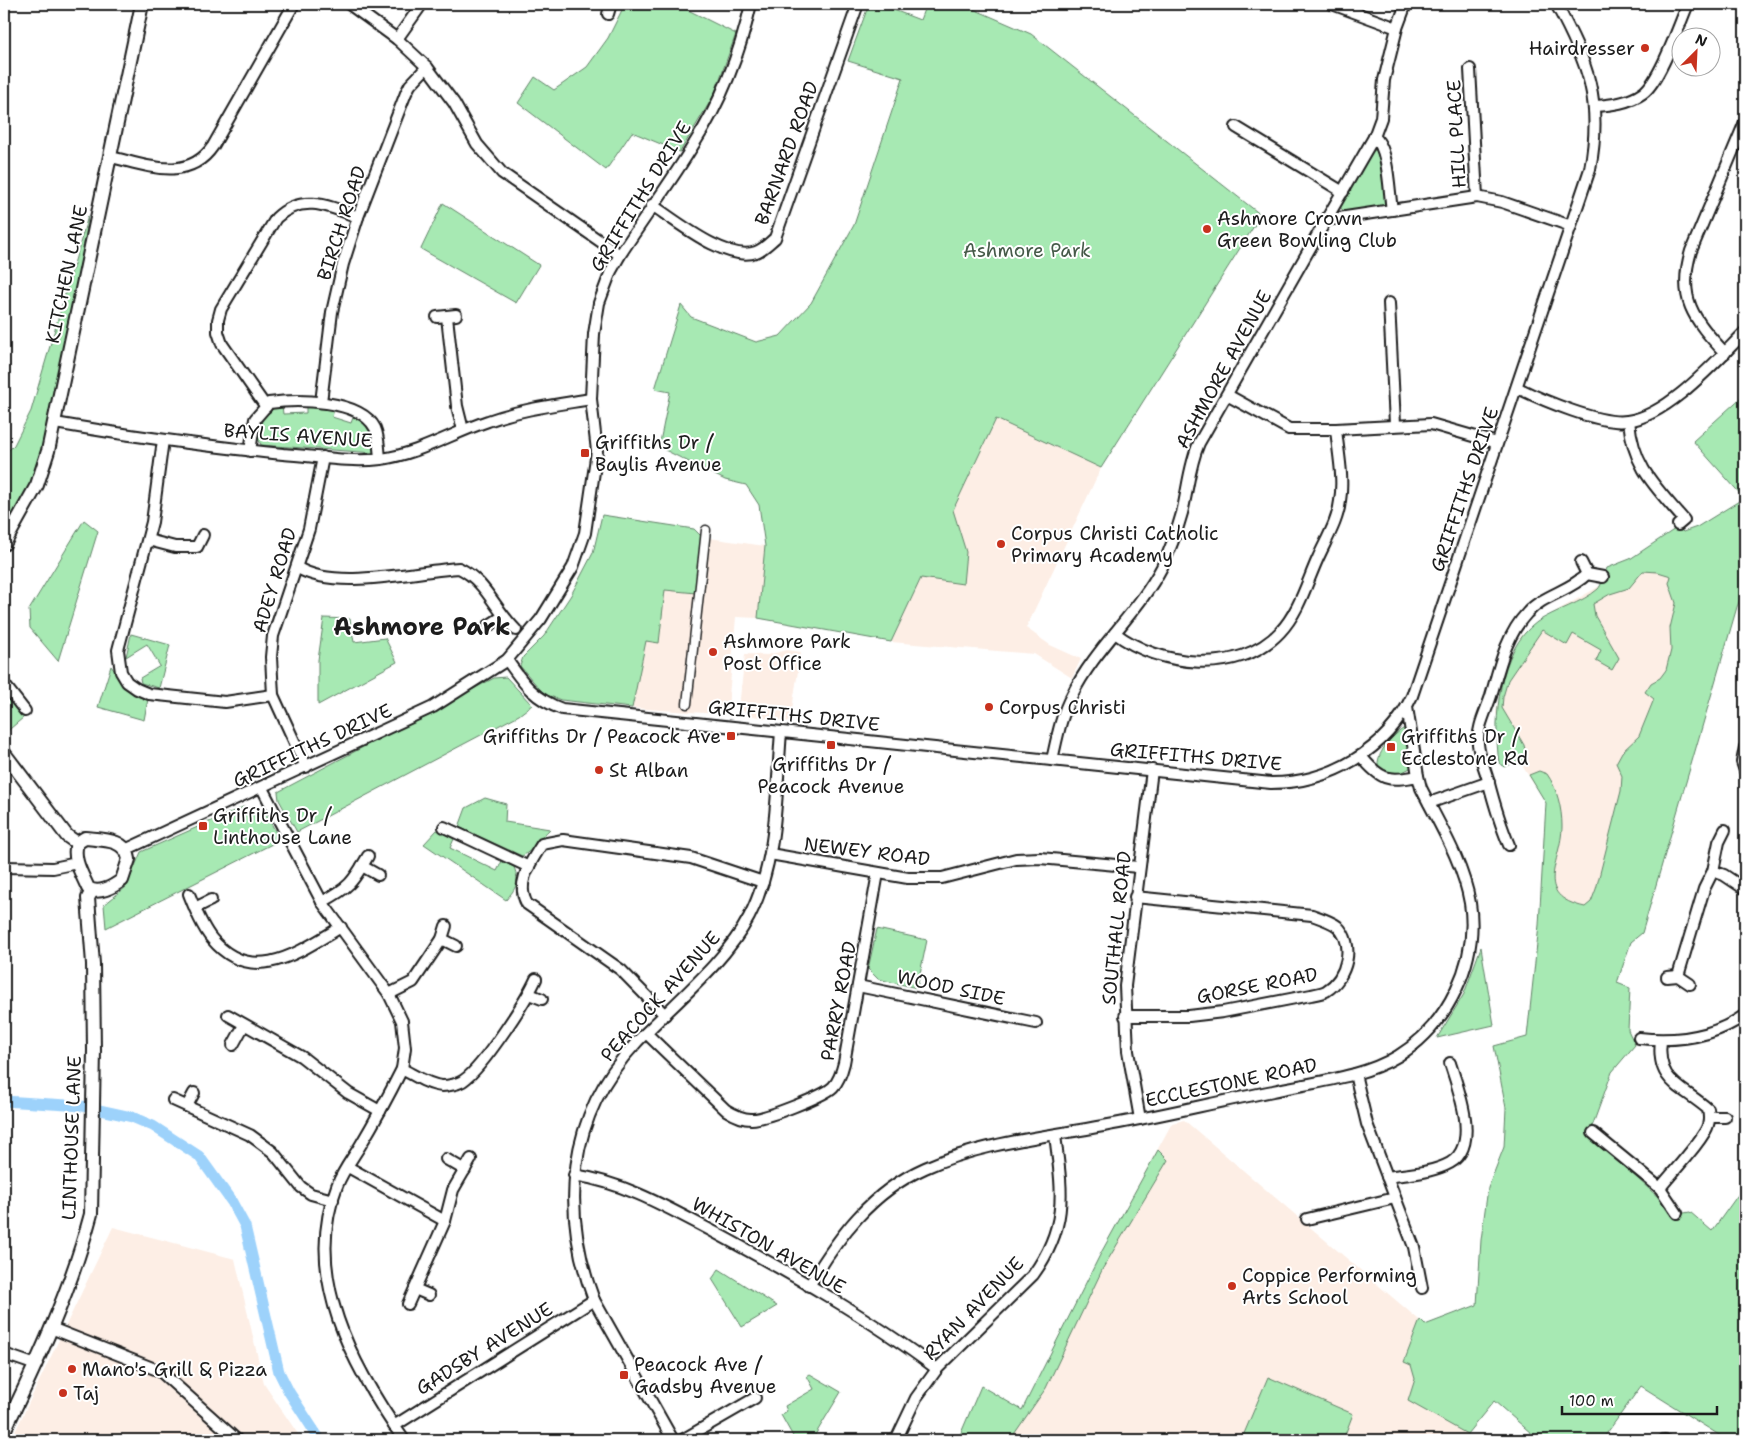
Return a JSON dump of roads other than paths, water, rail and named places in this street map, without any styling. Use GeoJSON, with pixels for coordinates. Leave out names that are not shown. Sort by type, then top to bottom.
{"type":"FeatureCollection","features":[{"type":"Feature","properties":{"kind":"street","name":"KITCHEN LANE"},"geometry":{"type":"LineString","coordinates":[[4,544],[37,485],[55,422],[142,4]]}},
{"type":"Feature","properties":{"kind":"street"},"geometry":{"type":"LineString","coordinates":[[111,157],[166,169],[184,168],[197,162],[212,146],[294,4]]}},
{"type":"Feature","properties":{"kind":"street"},"geometry":{"type":"LineString","coordinates":[[348,4],[396,39],[427,67],[454,103],[477,144],[502,173],[620,255]]}},
{"type":"Feature","properties":{"kind":"street"},"geometry":{"type":"LineString","coordinates":[[396,39],[422,4]]}},
{"type":"Feature","properties":{"kind":"street","name":"GRIFFITHS DRIVE"},"geometry":{"type":"LineString","coordinates":[[126,850],[433,707],[507,660],[555,599],[573,567],[585,534],[597,451],[591,399],[594,334],[599,303],[611,271],[620,255],[695,144],[720,97],[740,45],[751,4]]}},
{"type":"Feature","properties":{"kind":"street","name":"BARNARD ROAD"},"geometry":{"type":"LineString","coordinates":[[652,205],[713,245],[735,252],[754,253],[775,238],[858,4]]}},
{"type":"Feature","properties":{"kind":"street"},"geometry":{"type":"LineString","coordinates":[[1332,4],[1397,28]]}},
{"type":"Feature","properties":{"kind":"street","name":"ASHMORE AVENUE"},"geometry":{"type":"LineString","coordinates":[[1052,760],[1059,727],[1072,694],[1149,588],[1165,559],[1182,513],[1194,456],[1374,137],[1381,118],[1384,80],[1397,28],[1406,4]]}},
{"type":"Feature","properties":{"kind":"street","name":"GRIFFITHS DRIVE"},"geometry":{"type":"LineString","coordinates":[[507,660],[540,700],[562,709],[1282,783],[1322,775],[1362,756],[1382,738],[1407,707],[1497,443],[1518,388],[1520,373],[1571,226],[1591,160],[1596,122],[1595,106],[1581,54],[1556,4]]}},
{"type":"Feature","properties":{"kind":"street"},"geometry":{"type":"LineString","coordinates":[[1595,106],[1628,100],[1643,93],[1655,80],[1688,4]]}},
{"type":"Feature","properties":{"kind":"street","name":"BIRCH ROAD"},"geometry":{"type":"LineString","coordinates":[[321,402],[332,312],[343,264],[358,217],[406,93],[410,85],[427,67]]}},
{"type":"Feature","properties":{"kind":"street","name":"HILL PLACE"},"geometry":{"type":"LineString","coordinates":[[1470,68],[1477,197]]}},
{"type":"Feature","properties":{"kind":"street"},"geometry":{"type":"LineString","coordinates":[[1725,353],[1694,317],[1686,294],[1685,273],[1691,251],[1745,122]]}},
{"type":"Feature","properties":{"kind":"street"},"geometry":{"type":"LineString","coordinates":[[1236,127],[1343,192]]}},
{"type":"Feature","properties":{"kind":"street"},"geometry":{"type":"LineString","coordinates":[[1374,137],[1378,140],[1384,152],[1392,210]]}},
{"type":"Feature","properties":{"kind":"street"},"geometry":{"type":"LineString","coordinates":[[1326,220],[1477,197],[1502,202],[1571,226]]}},
{"type":"Feature","properties":{"kind":"street"},"geometry":{"type":"LineString","coordinates":[[266,407],[222,344],[218,332],[221,309],[276,218],[283,211],[294,205],[323,203],[358,217]]}},
{"type":"Feature","properties":{"kind":"street"},"geometry":{"type":"LineString","coordinates":[[1389,303],[1395,424]]}},
{"type":"Feature","properties":{"kind":"street"},"geometry":{"type":"LineString","coordinates":[[447,316],[457,406],[463,430]]}},
{"type":"Feature","properties":{"kind":"street"},"geometry":{"type":"LineString","coordinates":[[1518,388],[1578,412],[1620,422],[1629,421],[1651,414],[1670,402],[1725,353],[1745,332]]}},
{"type":"Feature","properties":{"kind":"street"},"geometry":{"type":"LineString","coordinates":[[1227,395],[1289,428],[1336,429],[1395,424],[1437,425],[1497,443]]}},
{"type":"Feature","properties":{"kind":"street","name":"BAYLIS AVENUE"},"geometry":{"type":"LineString","coordinates":[[55,422],[163,440],[250,450],[324,457],[380,459],[418,450],[463,430],[513,412],[591,399]]}},
{"type":"Feature","properties":{"kind":"street"},"geometry":{"type":"LineString","coordinates":[[250,450],[255,419],[269,403],[281,401],[321,402],[346,409],[368,419],[377,434],[380,459]]}},
{"type":"Feature","properties":{"kind":"street"},"geometry":{"type":"LineString","coordinates":[[1629,421],[1631,443],[1636,458],[1652,482],[1684,520],[1678,525]]}},
{"type":"Feature","properties":{"kind":"street"},"geometry":{"type":"LineString","coordinates":[[1115,633],[1141,649],[1175,658],[1211,662],[1237,658],[1273,639],[1294,612],[1338,512],[1341,487],[1336,429]]}},
{"type":"Feature","properties":{"kind":"street"},"geometry":{"type":"LineString","coordinates":[[163,440],[156,499],[148,540],[118,650],[118,661],[127,682],[149,694],[208,701],[240,702],[273,695]]}},
{"type":"Feature","properties":{"kind":"street","name":"ADEY ROAD"},"geometry":{"type":"LineString","coordinates":[[306,766],[273,695],[271,678],[273,636],[298,568],[316,502],[324,457]]}},
{"type":"Feature","properties":{"kind":"street"},"geometry":{"type":"LineString","coordinates":[[687,704],[706,530]]}},
{"type":"Feature","properties":{"kind":"street"},"geometry":{"type":"LineString","coordinates":[[148,540],[175,547],[197,547],[203,535]]}},
{"type":"Feature","properties":{"kind":"street"},"geometry":{"type":"LineString","coordinates":[[1581,562],[1587,574]]}},
{"type":"Feature","properties":{"kind":"street"},"geometry":{"type":"LineString","coordinates":[[298,568],[307,573],[325,578],[354,578],[459,568],[471,574],[482,584],[502,617],[516,630]]}},
{"type":"Feature","properties":{"kind":"street"},"geometry":{"type":"LineString","coordinates":[[1587,574],[1603,577]]}},
{"type":"Feature","properties":{"kind":"street"},"geometry":{"type":"LineString","coordinates":[[1510,845],[1495,809],[1478,745],[1478,737],[1501,661],[1514,630],[1528,611],[1557,592],[1580,581],[1587,574]]}},
{"type":"Feature","properties":{"kind":"street"},"geometry":{"type":"LineString","coordinates":[[488,626],[502,617]]}},
{"type":"Feature","properties":{"kind":"street"},"geometry":{"type":"LineString","coordinates":[[4,684],[25,712]]}},
{"type":"Feature","properties":{"kind":"street","name":"ECCLESTONE ROAD"},"geometry":{"type":"LineString","coordinates":[[809,1286],[845,1230],[881,1194],[900,1181],[954,1156],[1354,1074],[1397,1056],[1423,1037],[1443,1014],[1462,977],[1470,938],[1469,900],[1455,857],[1429,804],[1418,776],[1407,707]]}},
{"type":"Feature","properties":{"kind":"street","name":"PEACOCK AVENUE"},"geometry":{"type":"LineString","coordinates":[[673,1440],[594,1300],[575,1236],[574,1175],[584,1131],[598,1098],[618,1065],[646,1033],[701,979],[739,933],[750,916],[763,882],[770,854],[781,732]]}},
{"type":"Feature","properties":{"kind":"street"},"geometry":{"type":"LineString","coordinates":[[1745,747],[1742,762],[1745,771]]}},
{"type":"Feature","properties":{"kind":"street"},"geometry":{"type":"LineString","coordinates":[[4,753],[67,836],[77,843]]}},
{"type":"Feature","properties":{"kind":"street"},"geometry":{"type":"LineString","coordinates":[[1362,756],[1384,778],[1399,780],[1418,776]]}},
{"type":"Feature","properties":{"kind":"street","name":"SOUTHALL ROAD"},"geometry":{"type":"LineString","coordinates":[[1140,1119],[1128,1051],[1125,986],[1138,866],[1152,770]]}},
{"type":"Feature","properties":{"kind":"street"},"geometry":{"type":"LineString","coordinates":[[1429,804],[1489,782]]}},
{"type":"Feature","properties":{"kind":"street"},"geometry":{"type":"LineString","coordinates":[[262,788],[322,902],[389,994],[402,1021],[405,1048],[402,1069],[337,1184],[326,1236],[328,1284],[345,1337],[394,1426],[404,1440]]}},
{"type":"Feature","properties":{"kind":"street"},"geometry":{"type":"LineString","coordinates":[[444,826],[529,867]]}},
{"type":"Feature","properties":{"kind":"street"},"geometry":{"type":"LineString","coordinates":[[1678,976],[1704,889],[1713,871],[1718,842],[1725,830]]}},
{"type":"Feature","properties":{"kind":"street"},"geometry":{"type":"LineString","coordinates":[[85,838],[112,841],[120,844],[126,850],[129,859],[122,880],[104,890],[92,891],[88,888],[77,863],[75,850],[77,843],[85,838]]}},
{"type":"Feature","properties":{"kind":"street"},"geometry":{"type":"LineString","coordinates":[[666,1015],[621,970],[527,904],[522,895],[522,889],[529,867],[542,844],[563,840],[691,858],[763,882]]}},
{"type":"Feature","properties":{"kind":"street","name":"NEWEY ROAD"},"geometry":{"type":"LineString","coordinates":[[770,854],[908,878],[942,878],[1016,859],[1040,858],[1138,866]]}},
{"type":"Feature","properties":{"kind":"street"},"geometry":{"type":"LineString","coordinates":[[322,902],[342,892],[354,881],[368,856]]}},
{"type":"Feature","properties":{"kind":"street"},"geometry":{"type":"LineString","coordinates":[[4,867],[53,868],[77,863]]}},
{"type":"Feature","properties":{"kind":"street"},"geometry":{"type":"LineString","coordinates":[[362,866],[378,875]]}},
{"type":"Feature","properties":{"kind":"street"},"geometry":{"type":"LineString","coordinates":[[1713,871],[1724,875],[1745,889]]}},
{"type":"Feature","properties":{"kind":"street","name":"PARRY ROAD"},"geometry":{"type":"LineString","coordinates":[[646,1033],[726,1110],[738,1117],[753,1120],[815,1098],[833,1087],[842,1074],[878,873]]}},
{"type":"Feature","properties":{"kind":"street","name":"LINTHOUSE LANE"},"geometry":{"type":"LineString","coordinates":[[4,1431],[36,1365],[51,1328],[85,1236],[90,1214],[93,964],[88,898],[92,891]]}},
{"type":"Feature","properties":{"kind":"street"},"geometry":{"type":"LineString","coordinates":[[189,894],[211,938],[234,958],[250,962],[277,961],[301,950],[341,927]]}},
{"type":"Feature","properties":{"kind":"street","name":"GORSE ROAD"},"geometry":{"type":"LineString","coordinates":[[1125,1016],[1189,1016],[1223,1012],[1312,996],[1326,991],[1334,984],[1347,964],[1345,938],[1337,926],[1312,915],[1135,897]]}},
{"type":"Feature","properties":{"kind":"street"},"geometry":{"type":"LineString","coordinates":[[195,908],[211,900]]}},
{"type":"Feature","properties":{"kind":"street"},"geometry":{"type":"LineString","coordinates":[[389,994],[413,982],[442,939],[446,926]]}},
{"type":"Feature","properties":{"kind":"street"},"geometry":{"type":"LineString","coordinates":[[442,939],[456,946]]}},
{"type":"Feature","properties":{"kind":"street"},"geometry":{"type":"LineString","coordinates":[[1666,977],[1678,976],[1690,984]]}},
{"type":"Feature","properties":{"kind":"street"},"geometry":{"type":"LineString","coordinates":[[402,1069],[423,1080],[442,1086],[465,1080],[483,1059],[529,994],[536,979]]}},
{"type":"Feature","properties":{"kind":"street","name":"WOOD SIDE"},"geometry":{"type":"LineString","coordinates":[[858,986],[1036,1023]]}},
{"type":"Feature","properties":{"kind":"street"},"geometry":{"type":"LineString","coordinates":[[529,994],[542,999]]}},
{"type":"Feature","properties":{"kind":"street"},"geometry":{"type":"LineString","coordinates":[[228,1015],[302,1057],[348,1093],[380,1110]]}},
{"type":"Feature","properties":{"kind":"street"},"geometry":{"type":"LineString","coordinates":[[1639,1038],[1682,1039],[1719,1030],[1745,1015]]}},
{"type":"Feature","properties":{"kind":"street"},"geometry":{"type":"LineString","coordinates":[[233,1045],[244,1025]]}},
{"type":"Feature","properties":{"kind":"street"},"geometry":{"type":"LineString","coordinates":[[1660,1188],[1703,1136],[1708,1126],[1709,1117],[1708,1109],[1666,1076],[1662,1068],[1660,1054],[1661,1040]]}},
{"type":"Feature","properties":{"kind":"street"},"geometry":{"type":"LineString","coordinates":[[1387,1177],[1425,1171],[1449,1164],[1458,1158],[1467,1130],[1450,1063]]}},
{"type":"Feature","properties":{"kind":"street"},"geometry":{"type":"LineString","coordinates":[[1354,1074],[1367,1124],[1414,1247],[1422,1288]]}},
{"type":"Feature","properties":{"kind":"street"},"geometry":{"type":"LineString","coordinates":[[187,1106],[194,1093]]}},
{"type":"Feature","properties":{"kind":"street"},"geometry":{"type":"LineString","coordinates":[[173,1100],[266,1144],[301,1187],[311,1194],[333,1200]]}},
{"type":"Feature","properties":{"kind":"street"},"geometry":{"type":"LineString","coordinates":[[1709,1117],[1725,1117]]}},
{"type":"Feature","properties":{"kind":"street"},"geometry":{"type":"LineString","coordinates":[[1593,1133],[1660,1188],[1677,1213]]}},
{"type":"Feature","properties":{"kind":"street","name":"RYAN AVENUE"},"geometry":{"type":"LineString","coordinates":[[896,1440],[916,1398],[937,1369],[1033,1275],[1041,1263],[1061,1213],[1061,1182],[1055,1135]]}},
{"type":"Feature","properties":{"kind":"street"},"geometry":{"type":"LineString","coordinates":[[446,1159],[465,1170]]}},
{"type":"Feature","properties":{"kind":"street"},"geometry":{"type":"LineString","coordinates":[[408,1304],[446,1221],[453,1190],[471,1159]]}},
{"type":"Feature","properties":{"kind":"street"},"geometry":{"type":"LineString","coordinates":[[348,1167],[446,1221]]}},
{"type":"Feature","properties":{"kind":"street","name":"WHISTON AVENUE"},"geometry":{"type":"LineString","coordinates":[[574,1175],[600,1179],[634,1190],[739,1246],[809,1286],[899,1342],[937,1369]]}},
{"type":"Feature","properties":{"kind":"street"},"geometry":{"type":"LineString","coordinates":[[1307,1219],[1395,1198]]}},
{"type":"Feature","properties":{"kind":"street"},"geometry":{"type":"LineString","coordinates":[[415,1289],[429,1295]]}},
{"type":"Feature","properties":{"kind":"street","name":"GADSBY AVENUE"},"geometry":{"type":"LineString","coordinates":[[394,1426],[594,1300]]}},
{"type":"Feature","properties":{"kind":"street"},"geometry":{"type":"LineString","coordinates":[[51,1328],[160,1371],[237,1440]]}},
{"type":"Feature","properties":{"kind":"street"},"geometry":{"type":"LineString","coordinates":[[4,1354],[36,1365]]}},
{"type":"Feature","properties":{"kind":"street"},"geometry":{"type":"LineString","coordinates":[[682,1440],[755,1398]]}},
{"type":"Feature","properties":{"kind":"waterway"},"geometry":{"type":"LineString","coordinates":[[4,1101],[82,1106],[132,1117],[153,1126],[199,1156],[232,1202],[245,1226],[279,1372],[289,1392],[320,1440]]}},
{"type":"Feature","properties":{"kind":"place","name":"Hairdresser"},"geometry":{"type":"Point","coordinates":[1645,48]}},
{"type":"Feature","properties":{"kind":"place","name":"Ashmore Crown Green Bowling Club"},"geometry":{"type":"Point","coordinates":[1207,229]}},
{"type":"Feature","properties":{"kind":"place","name":"Griffiths Dr / Baylis Avenue"},"geometry":{"type":"Point","coordinates":[585,453]}},
{"type":"Feature","properties":{"kind":"place","name":"Corpus Christi Catholic Primary Academy"},"geometry":{"type":"Point","coordinates":[1001,544]}},
{"type":"Feature","properties":{"kind":"place","name":"Ashmore Park Post Office"},"geometry":{"type":"Point","coordinates":[713,652]}},
{"type":"Feature","properties":{"kind":"place","name":"Corpus Christi"},"geometry":{"type":"Point","coordinates":[989,707]}},
{"type":"Feature","properties":{"kind":"place","name":"Griffiths Dr / Peacock Ave"},"geometry":{"type":"Point","coordinates":[731,736]}},
{"type":"Feature","properties":{"kind":"place","name":"Griffiths Dr / Peacock Avenue"},"geometry":{"type":"Point","coordinates":[831,745]}},
{"type":"Feature","properties":{"kind":"place","name":"Griffiths Dr / Ecclestone Rd"},"geometry":{"type":"Point","coordinates":[1391,747]}},
{"type":"Feature","properties":{"kind":"place","name":"St Alban"},"geometry":{"type":"Point","coordinates":[599,770]}},
{"type":"Feature","properties":{"kind":"place","name":"Griffiths Dr / Linthouse Lane"},"geometry":{"type":"Point","coordinates":[203,826]}},
{"type":"Feature","properties":{"kind":"place","name":"Coppice Performing Arts School"},"geometry":{"type":"Point","coordinates":[1232,1286]}},
{"type":"Feature","properties":{"kind":"place","name":"Mano's Grill & Pizza"},"geometry":{"type":"Point","coordinates":[72,1369]}},
{"type":"Feature","properties":{"kind":"place","name":"Peacock Ave / Gadsby Avenue"},"geometry":{"type":"Point","coordinates":[624,1375]}},
{"type":"Feature","properties":{"kind":"place","name":"Taj"},"geometry":{"type":"Point","coordinates":[63,1393]}},
{"type":"Feature","properties":{"kind":"district","name":"Ashmore Park"},"geometry":{"type":"Point","coordinates":[422,627]}}]}
